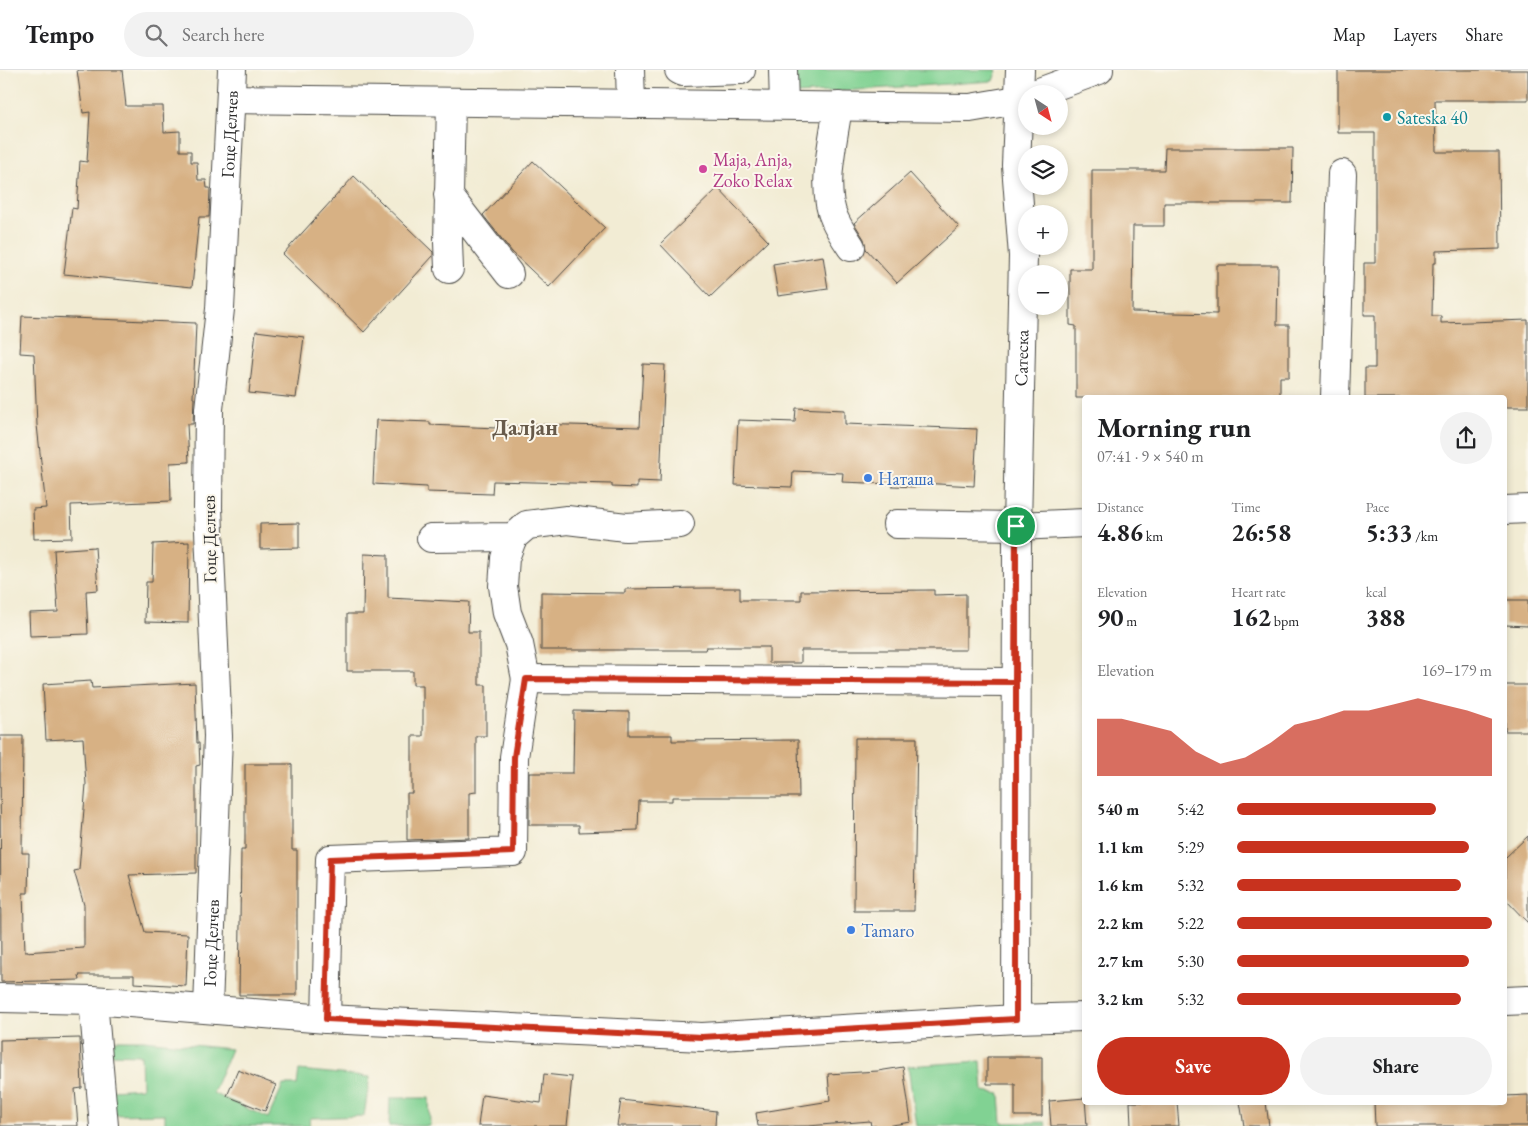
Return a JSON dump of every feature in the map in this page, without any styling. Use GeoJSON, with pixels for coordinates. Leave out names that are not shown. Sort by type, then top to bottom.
{"type":"FeatureCollection","features":[{"type":"Feature","properties":{"kind":"street","name":"Гоце Делчев"},"geometry":{"type":"LineString","coordinates":[[208,1008],[218,736],[208,518],[209,409],[220,309],[232,70]]}},
{"type":"Feature","properties":{"kind":"street"},"geometry":{"type":"LineString","coordinates":[[630,70],[631,104]]}},
{"type":"Feature","properties":{"kind":"street"},"geometry":{"type":"LineString","coordinates":[[679,70],[683,72],[741,70]]}},
{"type":"Feature","properties":{"kind":"street"},"geometry":{"type":"LineString","coordinates":[[783,70],[784,105]]}},
{"type":"Feature","properties":{"kind":"street","name":"Сатеска"},"geometry":{"type":"LineString","coordinates":[[1020,70],[1023,85]]}},
{"type":"Feature","properties":{"kind":"street"},"geometry":{"type":"LineString","coordinates":[[1058,85],[1099,70]]}},
{"type":"Feature","properties":{"kind":"street"},"geometry":{"type":"LineString","coordinates":[[230,99],[970,108],[1018,99]]}},
{"type":"Feature","properties":{"kind":"street"},"geometry":{"type":"LineString","coordinates":[[449,269],[448,195],[451,102]]}},
{"type":"Feature","properties":{"kind":"street"},"geometry":{"type":"LineString","coordinates":[[838,106],[828,196],[834,219],[851,247]]}},
{"type":"Feature","properties":{"kind":"street","name":"Сатеска"},"geometry":{"type":"LineString","coordinates":[[1016,1019],[1016,526],[1024,256],[1016,165],[1020,135]]}},
{"type":"Feature","properties":{"kind":"street"},"geometry":{"type":"LineString","coordinates":[[1335,395],[1342,174]]}},
{"type":"Feature","properties":{"kind":"street"},"geometry":{"type":"LineString","coordinates":[[448,195],[509,274]]}},
{"type":"Feature","properties":{"kind":"street"},"geometry":{"type":"LineString","coordinates":[[1507,510],[1528,509]]}},
{"type":"Feature","properties":{"kind":"street"},"geometry":{"type":"LineString","coordinates":[[326,1019],[330,859],[513,852],[514,757],[526,679],[519,644],[508,613],[503,586],[505,558],[513,537],[526,525],[567,520],[626,527],[680,524]]}},
{"type":"Feature","properties":{"kind":"street"},"geometry":{"type":"LineString","coordinates":[[897,524],[1016,526],[1082,524]]}},
{"type":"Feature","properties":{"kind":"street"},"geometry":{"type":"LineString","coordinates":[[1016,526],[1016,1019]]}},
{"type":"Feature","properties":{"kind":"street"},"geometry":{"type":"LineString","coordinates":[[431,538],[513,537]]}},
{"type":"Feature","properties":{"kind":"street"},"geometry":{"type":"LineString","coordinates":[[526,679],[1015,682]]}},
{"type":"Feature","properties":{"kind":"street","name":"Гоце Делчев"},"geometry":{"type":"LineString","coordinates":[[0,998],[94,1000],[326,1019],[702,1037],[1016,1019],[1082,1017]]}},
{"type":"Feature","properties":{"kind":"street"},"geometry":{"type":"LineString","coordinates":[[94,1000],[104,1126]]}},
{"type":"Feature","properties":{"kind":"street"},"geometry":{"type":"LineString","coordinates":[[1507,1001],[1528,1000]]}},
{"type":"Feature","properties":{"kind":"green space"},"geometry":{"type":"Polygon","coordinates":[[[790,70],[997,70],[993,81],[797,94],[790,70]]]}},
{"type":"Feature","properties":{"kind":"green space"},"geometry":{"type":"Polygon","coordinates":[[[106,1040],[144,1040],[231,1049],[213,1093],[268,1118],[283,1085],[297,1085],[299,1070],[370,1077],[364,1116],[310,1118],[309,1126],[165,1126],[165,1114],[111,1115],[111,1090],[142,1088],[141,1055],[105,1054],[106,1040]]]}},
{"type":"Feature","properties":{"kind":"green space"},"geometry":{"type":"Polygon","coordinates":[[[981,1061],[983,1091],[1000,1094],[1002,1123],[1045,1122],[1046,1126],[916,1126],[908,1066],[981,1061]]]}},
{"type":"Feature","properties":{"kind":"green space"},"geometry":{"type":"Polygon","coordinates":[[[390,1098],[429,1098],[430,1126],[389,1126],[390,1098]]]}},
{"type":"Feature","properties":{"kind":"building"},"geometry":{"type":"Polygon","coordinates":[[[77,70],[122,70],[126,106],[163,106],[164,132],[180,131],[180,151],[191,151],[191,162],[197,162],[198,180],[206,180],[207,188],[210,188],[209,217],[199,217],[192,287],[64,274],[72,208],[77,209],[80,161],[87,162],[90,112],[83,113],[77,70]]]}},
{"type":"Feature","properties":{"kind":"building"},"geometry":{"type":"Polygon","coordinates":[[[1338,70],[1528,70],[1528,100],[1435,100],[1436,152],[1499,152],[1500,249],[1436,251],[1436,263],[1433,263],[1432,316],[1441,316],[1441,323],[1528,320],[1528,407],[1507,407],[1507,395],[1365,395],[1365,368],[1375,368],[1375,315],[1364,315],[1364,263],[1375,263],[1375,133],[1338,133],[1338,70]]]}},
{"type":"Feature","properties":{"kind":"building"},"geometry":{"type":"Polygon","coordinates":[[[1165,148],[1293,148],[1292,203],[1164,203],[1164,226],[1133,226],[1132,312],[1217,314],[1217,265],[1278,265],[1277,325],[1289,325],[1289,377],[1280,377],[1280,395],[1082,395],[1082,398],[1076,398],[1076,326],[1070,325],[1070,269],[1092,269],[1092,170],[1164,170],[1165,148]]]}},
{"type":"Feature","properties":{"kind":"building"},"geometry":{"type":"Polygon","coordinates":[[[533,161],[605,228],[549,287],[512,252],[483,215],[533,161]]]}},
{"type":"Feature","properties":{"kind":"building"},"geometry":{"type":"Polygon","coordinates":[[[910,173],[959,227],[897,283],[866,249],[864,239],[854,223],[910,173]]]}},
{"type":"Feature","properties":{"kind":"building"},"geometry":{"type":"Polygon","coordinates":[[[354,176],[433,252],[433,256],[364,332],[283,254],[354,176]]]}},
{"type":"Feature","properties":{"kind":"building"},"geometry":{"type":"Polygon","coordinates":[[[718,188],[768,241],[710,297],[660,244],[718,188]]]}},
{"type":"Feature","properties":{"kind":"building"},"geometry":{"type":"Polygon","coordinates":[[[823,256],[828,289],[778,296],[773,264],[823,256]]]}},
{"type":"Feature","properties":{"kind":"building"},"geometry":{"type":"Polygon","coordinates":[[[22,316],[196,323],[193,424],[187,424],[189,462],[170,463],[171,501],[71,505],[72,538],[34,539],[33,509],[46,508],[37,425],[34,354],[20,353],[22,316]]]}},
{"type":"Feature","properties":{"kind":"building"},"geometry":{"type":"Polygon","coordinates":[[[256,331],[304,337],[296,398],[249,393],[256,331]]]}},
{"type":"Feature","properties":{"kind":"building"},"geometry":{"type":"Polygon","coordinates":[[[643,364],[665,365],[660,482],[637,481],[637,488],[612,487],[612,484],[493,481],[492,494],[427,492],[427,487],[373,484],[376,420],[430,422],[430,425],[496,428],[496,425],[534,427],[534,424],[640,427],[643,364]]]}},
{"type":"Feature","properties":{"kind":"building"},"geometry":{"type":"Polygon","coordinates":[[[796,408],[845,410],[845,424],[977,429],[974,486],[921,483],[920,487],[842,482],[843,473],[793,471],[792,487],[735,485],[738,420],[795,422],[796,408]]]}},
{"type":"Feature","properties":{"kind":"building"},"geometry":{"type":"Polygon","coordinates":[[[299,523],[299,548],[260,549],[260,524],[299,523]]]}},
{"type":"Feature","properties":{"kind":"building"},"geometry":{"type":"Polygon","coordinates":[[[189,542],[188,623],[145,622],[146,582],[152,582],[153,544],[189,542]]]}},
{"type":"Feature","properties":{"kind":"building"},"geometry":{"type":"Polygon","coordinates":[[[95,547],[98,590],[86,591],[88,634],[30,636],[29,613],[58,612],[54,550],[95,547]]]}},
{"type":"Feature","properties":{"kind":"building"},"geometry":{"type":"Polygon","coordinates":[[[364,554],[388,555],[388,598],[469,602],[468,632],[479,632],[479,685],[486,685],[486,736],[476,736],[476,792],[469,793],[469,838],[407,840],[407,793],[412,793],[412,736],[423,736],[423,685],[413,685],[413,671],[347,671],[347,614],[363,614],[364,554]]]}},
{"type":"Feature","properties":{"kind":"building"},"geometry":{"type":"Polygon","coordinates":[[[740,588],[740,600],[801,600],[801,591],[934,590],[934,595],[966,594],[966,650],[801,650],[801,663],[769,663],[769,647],[706,647],[705,650],[541,650],[541,592],[625,593],[625,589],[740,588]]]}},
{"type":"Feature","properties":{"kind":"building"},"geometry":{"type":"Polygon","coordinates":[[[1507,600],[1528,600],[1528,626],[1507,625],[1507,600]]]}},
{"type":"Feature","properties":{"kind":"building"},"geometry":{"type":"Polygon","coordinates":[[[91,681],[92,688],[195,683],[197,743],[199,743],[200,765],[196,766],[196,873],[129,875],[145,932],[188,934],[186,986],[134,983],[134,975],[79,975],[80,980],[1,982],[0,736],[23,736],[22,853],[29,853],[28,893],[23,893],[25,952],[84,948],[84,905],[74,871],[79,870],[86,784],[83,738],[46,740],[43,684],[91,681]]]}},
{"type":"Feature","properties":{"kind":"building"},"geometry":{"type":"Polygon","coordinates":[[[1507,685],[1528,685],[1528,731],[1507,731],[1507,685]]]}},
{"type":"Feature","properties":{"kind":"building"},"geometry":{"type":"Polygon","coordinates":[[[574,711],[629,712],[629,735],[672,735],[672,741],[798,740],[799,797],[672,797],[672,801],[639,801],[638,830],[579,832],[579,825],[529,825],[529,773],[573,773],[574,711]]]}},
{"type":"Feature","properties":{"kind":"building"},"geometry":{"type":"Polygon","coordinates":[[[855,738],[917,738],[914,911],[854,911],[855,738]]]}},
{"type":"Feature","properties":{"kind":"building"},"geometry":{"type":"Polygon","coordinates":[[[245,764],[292,764],[292,850],[297,850],[297,995],[239,995],[241,850],[245,850],[245,764]]]}},
{"type":"Feature","properties":{"kind":"building"},"geometry":{"type":"Polygon","coordinates":[[[1528,836],[1528,923],[1507,901],[1507,856],[1528,836]]]}},
{"type":"Feature","properties":{"kind":"building"},"geometry":{"type":"Polygon","coordinates":[[[80,1038],[82,1088],[75,1089],[78,1126],[0,1126],[0,1040],[80,1038]]]}},
{"type":"Feature","properties":{"kind":"building"},"geometry":{"type":"Polygon","coordinates":[[[987,1057],[1042,1057],[1042,1116],[1015,1116],[1015,1084],[987,1084],[987,1057]]]}},
{"type":"Feature","properties":{"kind":"building"},"geometry":{"type":"Polygon","coordinates":[[[903,1067],[911,1122],[886,1126],[871,1126],[870,1121],[808,1126],[758,1126],[756,1113],[830,1101],[828,1074],[878,1071],[903,1067]]]}},
{"type":"Feature","properties":{"kind":"building"},"geometry":{"type":"Polygon","coordinates":[[[238,1070],[276,1085],[265,1111],[227,1096],[238,1070]]]}},
{"type":"Feature","properties":{"kind":"building"},"geometry":{"type":"Polygon","coordinates":[[[544,1074],[572,1077],[567,1126],[478,1126],[482,1095],[541,1103],[544,1074]]]}},
{"type":"Feature","properties":{"kind":"building"},"geometry":{"type":"Polygon","coordinates":[[[1528,1095],[1528,1126],[1375,1126],[1374,1105],[1507,1105],[1507,1096],[1528,1095]]]}},
{"type":"Feature","properties":{"kind":"building"},"geometry":{"type":"Polygon","coordinates":[[[1082,1098],[1082,1105],[1086,1105],[1087,1126],[1051,1126],[1049,1101],[1082,1098]]]}},
{"type":"Feature","properties":{"kind":"building"},"geometry":{"type":"Polygon","coordinates":[[[621,1100],[716,1111],[715,1126],[617,1126],[621,1100]]]}},
{"type":"Feature","properties":{"kind":"building"},"geometry":{"type":"Polygon","coordinates":[[[1130,1105],[1177,1105],[1179,1126],[1131,1126],[1130,1105]]]}},
{"type":"Feature","properties":{"kind":"building"},"geometry":{"type":"Polygon","coordinates":[[[1240,1105],[1266,1105],[1269,1126],[1244,1126],[1240,1105]]]}},
{"type":"Feature","properties":{"kind":"place","name":"Sateska 40"},"geometry":{"type":"Point","coordinates":[1387,117]}},
{"type":"Feature","properties":{"kind":"place","name":"Maja, Anja, Zoko Relax"},"geometry":{"type":"Point","coordinates":[703,169]}},
{"type":"Feature","properties":{"kind":"place","name":"Наташа"},"geometry":{"type":"Point","coordinates":[868,478]}},
{"type":"Feature","properties":{"kind":"place","name":"Tamaro"},"geometry":{"type":"Point","coordinates":[851,930]}},
{"type":"Feature","properties":{"kind":"district","name":"Далјан"},"geometry":{"type":"Point","coordinates":[525,427]}},
{"type":"Feature","properties":{"kind":"route"},"geometry":{"type":"LineString","coordinates":[[1016,526],[1016,1019],[702,1037],[326,1019],[330,859],[513,852],[514,757],[526,679],[1015,682],[1016,526]]}}]}
